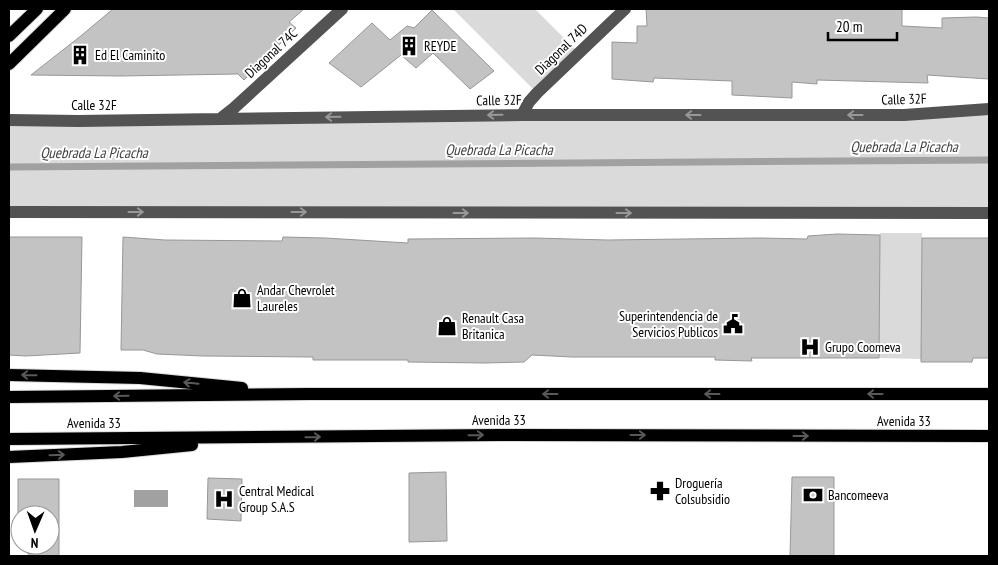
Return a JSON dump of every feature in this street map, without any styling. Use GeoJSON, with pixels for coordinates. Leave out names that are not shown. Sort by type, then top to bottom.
{"type":"FeatureCollection","features":[{"type":"Feature","properties":{"kind":"main road"},"geometry":{"type":"LineString","coordinates":[[9,36],[37,9]]}},
{"type":"Feature","properties":{"kind":"main road"},"geometry":{"type":"LineString","coordinates":[[10,60],[66,9]]}},
{"type":"Feature","properties":{"kind":"main road"},"geometry":{"type":"LineString","coordinates":[[9,375],[140,378],[309,394]]}},
{"type":"Feature","properties":{"kind":"main road","name":"Avenida 33"},"geometry":{"type":"LineString","coordinates":[[9,397],[309,394],[989,394]]}},
{"type":"Feature","properties":{"kind":"main road","name":"Avenida 33"},"geometry":{"type":"LineString","coordinates":[[9,439],[490,435],[989,436]]}},
{"type":"Feature","properties":{"kind":"main road"},"geometry":{"type":"LineString","coordinates":[[9,457],[122,452],[264,437]]}},
{"type":"Feature","properties":{"kind":"street","name":"Diagonal 74C"},"geometry":{"type":"LineString","coordinates":[[220,119],[342,9]]}},
{"type":"Feature","properties":{"kind":"street","name":"Diagonal 74D"},"geometry":{"type":"LineString","coordinates":[[522,115],[529,102],[537,93],[626,9]]}},
{"type":"Feature","properties":{"kind":"street","name":"Calle 32F"},"geometry":{"type":"LineString","coordinates":[[9,120],[78,121],[522,115],[904,116],[989,109]]}},
{"type":"Feature","properties":{"kind":"street"},"geometry":{"type":"LineString","coordinates":[[9,212],[989,214]]}},
{"type":"Feature","properties":{"kind":"shaded area"},"geometry":{"type":"Polygon","coordinates":[[[453,9],[535,9],[579,53],[537,93],[453,9]]]}},
{"type":"Feature","properties":{"kind":"shaded area"},"geometry":{"type":"Polygon","coordinates":[[[989,109],[989,213],[9,212],[9,120],[989,109]]]}},
{"type":"Feature","properties":{"kind":"shaded area"},"geometry":{"type":"Polygon","coordinates":[[[880,233],[922,233],[921,359],[879,358],[880,233]]]}},
{"type":"Feature","properties":{"kind":"shaded area"},"geometry":{"type":"Polygon","coordinates":[[[134,490],[168,490],[168,507],[134,507],[134,490]]]}},
{"type":"Feature","properties":{"kind":"building"},"geometry":{"type":"Polygon","coordinates":[[[113,9],[304,9],[289,22],[296,28],[244,80],[238,74],[31,75],[113,9]]]}},
{"type":"Feature","properties":{"kind":"building"},"geometry":{"type":"Polygon","coordinates":[[[646,9],[902,9],[902,26],[942,28],[942,18],[989,18],[989,79],[927,75],[928,83],[817,80],[817,84],[792,82],[792,98],[732,95],[732,81],[654,78],[653,82],[612,79],[612,42],[637,43],[637,26],[647,26],[646,9]]]}},
{"type":"Feature","properties":{"kind":"building","name":"REYDE"},"geometry":{"type":"Polygon","coordinates":[[[432,10],[494,71],[470,89],[433,53],[416,68],[401,55],[361,87],[329,63],[372,23],[390,40],[407,26],[414,28],[432,10]]]}},
{"type":"Feature","properties":{"kind":"building"},"geometry":{"type":"Polygon","coordinates":[[[837,234],[880,235],[879,358],[751,358],[752,361],[715,360],[715,357],[572,357],[532,355],[524,362],[486,363],[408,362],[408,360],[313,360],[313,357],[203,356],[157,354],[143,350],[121,350],[123,237],[165,240],[282,241],[283,237],[408,243],[408,239],[807,239],[808,236],[837,234]]]}},
{"type":"Feature","properties":{"kind":"building"},"geometry":{"type":"Polygon","coordinates":[[[9,237],[82,237],[80,353],[9,355],[9,237]]]}},
{"type":"Feature","properties":{"kind":"building"},"geometry":{"type":"Polygon","coordinates":[[[922,238],[989,238],[989,358],[973,358],[972,362],[921,362],[922,238]]]}},
{"type":"Feature","properties":{"kind":"building"},"geometry":{"type":"Polygon","coordinates":[[[446,472],[447,541],[409,542],[409,473],[446,472]]]}},
{"type":"Feature","properties":{"kind":"building"},"geometry":{"type":"Polygon","coordinates":[[[792,477],[834,477],[834,556],[790,556],[792,477]]]}},
{"type":"Feature","properties":{"kind":"building","name":"Central Medical Group S.A.S"},"geometry":{"type":"Polygon","coordinates":[[[208,478],[242,479],[241,521],[207,519],[208,478]]]}},
{"type":"Feature","properties":{"kind":"building"},"geometry":{"type":"Polygon","coordinates":[[[18,479],[59,479],[59,505],[18,505],[18,479]]]}},
{"type":"Feature","properties":{"kind":"building"},"geometry":{"type":"Polygon","coordinates":[[[29,555],[59,555],[59,556],[29,555]]]}},
{"type":"Feature","properties":{"kind":"waterway","name":"Quebrada La Picacha"},"geometry":{"type":"LineString","coordinates":[[9,167],[989,160]]}},
{"type":"Feature","properties":{"kind":"place","name":"REYDE"},"geometry":{"type":"Point","coordinates":[409,46]}},
{"type":"Feature","properties":{"kind":"place","name":"Ed El Caminito"},"geometry":{"type":"Point","coordinates":[80,55]}},
{"type":"Feature","properties":{"kind":"place","name":"Andar Chevrolet Laureles"},"geometry":{"type":"Point","coordinates":[242,298]}},
{"type":"Feature","properties":{"kind":"place","name":"Superintendencia de Servicios Publicos"},"geometry":{"type":"Point","coordinates":[733,324]}},
{"type":"Feature","properties":{"kind":"place","name":"Renault Casa Britanica"},"geometry":{"type":"Point","coordinates":[447,326]}},
{"type":"Feature","properties":{"kind":"place","name":"Grupo Coomeva"},"geometry":{"type":"Point","coordinates":[810,347]}},
{"type":"Feature","properties":{"kind":"place","name":"Droguería Colsubsidio"},"geometry":{"type":"Point","coordinates":[660,491]}},
{"type":"Feature","properties":{"kind":"place","name":"Bancomeeva"},"geometry":{"type":"Point","coordinates":[813,495]}},
{"type":"Feature","properties":{"kind":"place","name":"Central Medical Group S.A.S"},"geometry":{"type":"Point","coordinates":[224,499]}}]}
